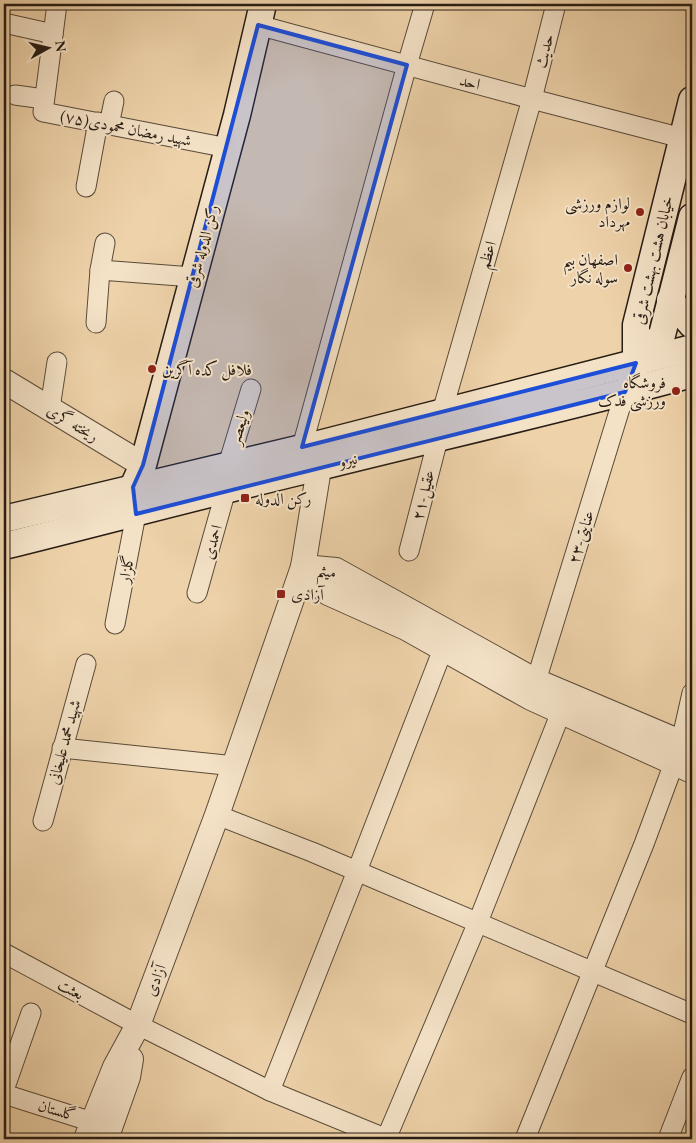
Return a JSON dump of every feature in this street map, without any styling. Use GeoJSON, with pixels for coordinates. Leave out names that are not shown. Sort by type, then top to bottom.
{"type":"FeatureCollection","features":[{"type":"Feature","properties":{"kind":"main road","name":"رکن الدوله شرقی"},"geometry":{"type":"LineString","coordinates":[[138,476],[228,148],[261,14]]}},
{"type":"Feature","properties":{"kind":"main road","name":"خیابان هشت بهشت شرقی"},"geometry":{"type":"LineString","coordinates":[[636,363],[636,325],[692,100]]}},
{"type":"Feature","properties":{"kind":"main road","name":"خیابان هشت بهشت شرقی"},"geometry":{"type":"LineString","coordinates":[[662,335],[692,217]]}},
{"type":"Feature","properties":{"kind":"main road"},"geometry":{"type":"LineString","coordinates":[[670,300],[692,324]]}},
{"type":"Feature","properties":{"kind":"main road"},"geometry":{"type":"LineString","coordinates":[[636,325],[645,337],[662,335]]}},
{"type":"Feature","properties":{"kind":"main road"},"geometry":{"type":"LineString","coordinates":[[625,392],[636,363],[662,335]]}},
{"type":"Feature","properties":{"kind":"main road","name":"نیرو"},"geometry":{"type":"LineString","coordinates":[[4,546],[226,490],[315,452],[442,412],[692,348]]}},
{"type":"Feature","properties":{"kind":"main road","name":"نیرو"},"geometry":{"type":"LineString","coordinates":[[4,519],[138,476],[315,452],[438,439],[692,374]]}},
{"type":"Feature","properties":{"kind":"main road"},"geometry":{"type":"LineString","coordinates":[[136,514],[138,476]]}},
{"type":"Feature","properties":{"kind":"street","name":"شهید رمضان محمودی(۷۵)"},"geometry":{"type":"LineString","coordinates":[[57,4],[43,112],[228,148]]}},
{"type":"Feature","properties":{"kind":"street"},"geometry":{"type":"LineString","coordinates":[[315,452],[407,65],[425,4]]}},
{"type":"Feature","properties":{"kind":"street","name":"حدیث"},"geometry":{"type":"LineString","coordinates":[[532,99],[556,4]]}},
{"type":"Feature","properties":{"kind":"street","name":"احد"},"geometry":{"type":"LineString","coordinates":[[261,14],[407,65],[682,138]]}},
{"type":"Feature","properties":{"kind":"street"},"geometry":{"type":"LineString","coordinates":[[4,22],[53,34]]}},
{"type":"Feature","properties":{"kind":"street"},"geometry":{"type":"LineString","coordinates":[[15,95],[44,99]]}},
{"type":"Feature","properties":{"kind":"street","name":"اعظم"},"geometry":{"type":"LineString","coordinates":[[442,412],[532,99]]}},
{"type":"Feature","properties":{"kind":"street"},"geometry":{"type":"LineString","coordinates":[[86,187],[103,124],[114,101]]}},
{"type":"Feature","properties":{"kind":"street"},"geometry":{"type":"LineString","coordinates":[[96,322],[100,270],[105,242]]}},
{"type":"Feature","properties":{"kind":"street"},"geometry":{"type":"LineString","coordinates":[[100,270],[193,277]]}},
{"type":"Feature","properties":{"kind":"street"},"geometry":{"type":"LineString","coordinates":[[50,408],[57,362]]}},
{"type":"Feature","properties":{"kind":"street","name":"ریخته گری"},"geometry":{"type":"LineString","coordinates":[[4,381],[50,408],[138,476]]}},
{"type":"Feature","properties":{"kind":"street","name":"ولیعصر"},"geometry":{"type":"LineString","coordinates":[[228,465],[251,389]]}},
{"type":"Feature","properties":{"kind":"street","name":"۲۳-عنایتی"},"geometry":{"type":"LineString","coordinates":[[536,681],[625,392]]}},
{"type":"Feature","properties":{"kind":"street","name":"۲۱-عقیل"},"geometry":{"type":"LineString","coordinates":[[409,551],[438,439]]}},
{"type":"Feature","properties":{"kind":"street","name":"آزادی"},"geometry":{"type":"LineString","coordinates":[[99,1132],[115,1067],[138,1025],[217,815],[303,567],[315,452]]}},
{"type":"Feature","properties":{"kind":"street","name":"احمدی"},"geometry":{"type":"LineString","coordinates":[[197,593],[226,490]]}},
{"type":"Feature","properties":{"kind":"street","name":"گلزار"},"geometry":{"type":"LineString","coordinates":[[115,624],[136,514]]}},
{"type":"Feature","properties":{"kind":"street","name":"میثم"},"geometry":{"type":"LineString","coordinates":[[303,567],[336,570],[536,681],[685,756]]}},
{"type":"Feature","properties":{"kind":"street","name":"میثم"},"geometry":{"type":"LineString","coordinates":[[303,567],[328,593],[406,628],[531,698],[561,712],[685,756]]}},
{"type":"Feature","properties":{"kind":"street"},"geometry":{"type":"LineString","coordinates":[[270,1091],[443,649]]}},
{"type":"Feature","properties":{"kind":"street","name":"شهید محمد علیخانی"},"geometry":{"type":"LineString","coordinates":[[43,821],[86,664]]}},
{"type":"Feature","properties":{"kind":"street"},"geometry":{"type":"LineString","coordinates":[[525,1139],[644,844],[685,756],[692,693]]}},
{"type":"Feature","properties":{"kind":"street"},"geometry":{"type":"LineString","coordinates":[[386,1139],[478,922],[561,712]]}},
{"type":"Feature","properties":{"kind":"street"},"geometry":{"type":"LineString","coordinates":[[62,748],[234,766]]}},
{"type":"Feature","properties":{"kind":"street"},"geometry":{"type":"LineString","coordinates":[[217,815],[312,852],[692,1014]]}},
{"type":"Feature","properties":{"kind":"street","name":"بعثت"},"geometry":{"type":"LineString","coordinates":[[4,953],[138,1025],[270,1091],[386,1139]]}},
{"type":"Feature","properties":{"kind":"street"},"geometry":{"type":"LineString","coordinates":[[4,1090],[31,1013]]}},
{"type":"Feature","properties":{"kind":"street"},"geometry":{"type":"LineString","coordinates":[[668,1139],[692,1077]]}},
{"type":"Feature","properties":{"kind":"street","name":"گلستان"},"geometry":{"type":"LineString","coordinates":[[4,1094],[99,1132]]}},
{"type":"Feature","properties":{"kind":"highlighted area"},"geometry":{"type":"Polygon","coordinates":[[[258,25],[407,65],[302,447],[636,363],[625,392],[136,514],[133,487],[143,465],[258,25]]]}},
{"type":"Feature","properties":{"kind":"place","name":"لوازم ورزشی مهرداد"},"geometry":{"type":"Point","coordinates":[640,212]}},
{"type":"Feature","properties":{"kind":"place","name":"اصفهان بیم سوله نگار"},"geometry":{"type":"Point","coordinates":[628,268]}},
{"type":"Feature","properties":{"kind":"place","name":"فلافل کده آگرین"},"geometry":{"type":"Point","coordinates":[152,369]}},
{"type":"Feature","properties":{"kind":"place","name":"فروشگاه ورزشی فدک"},"geometry":{"type":"Point","coordinates":[676,391]}},
{"type":"Feature","properties":{"kind":"place","name":"رکن الدوله"},"geometry":{"type":"Point","coordinates":[245,498]}},
{"type":"Feature","properties":{"kind":"place","name":"آزادی"},"geometry":{"type":"Point","coordinates":[281,594]}}]}
